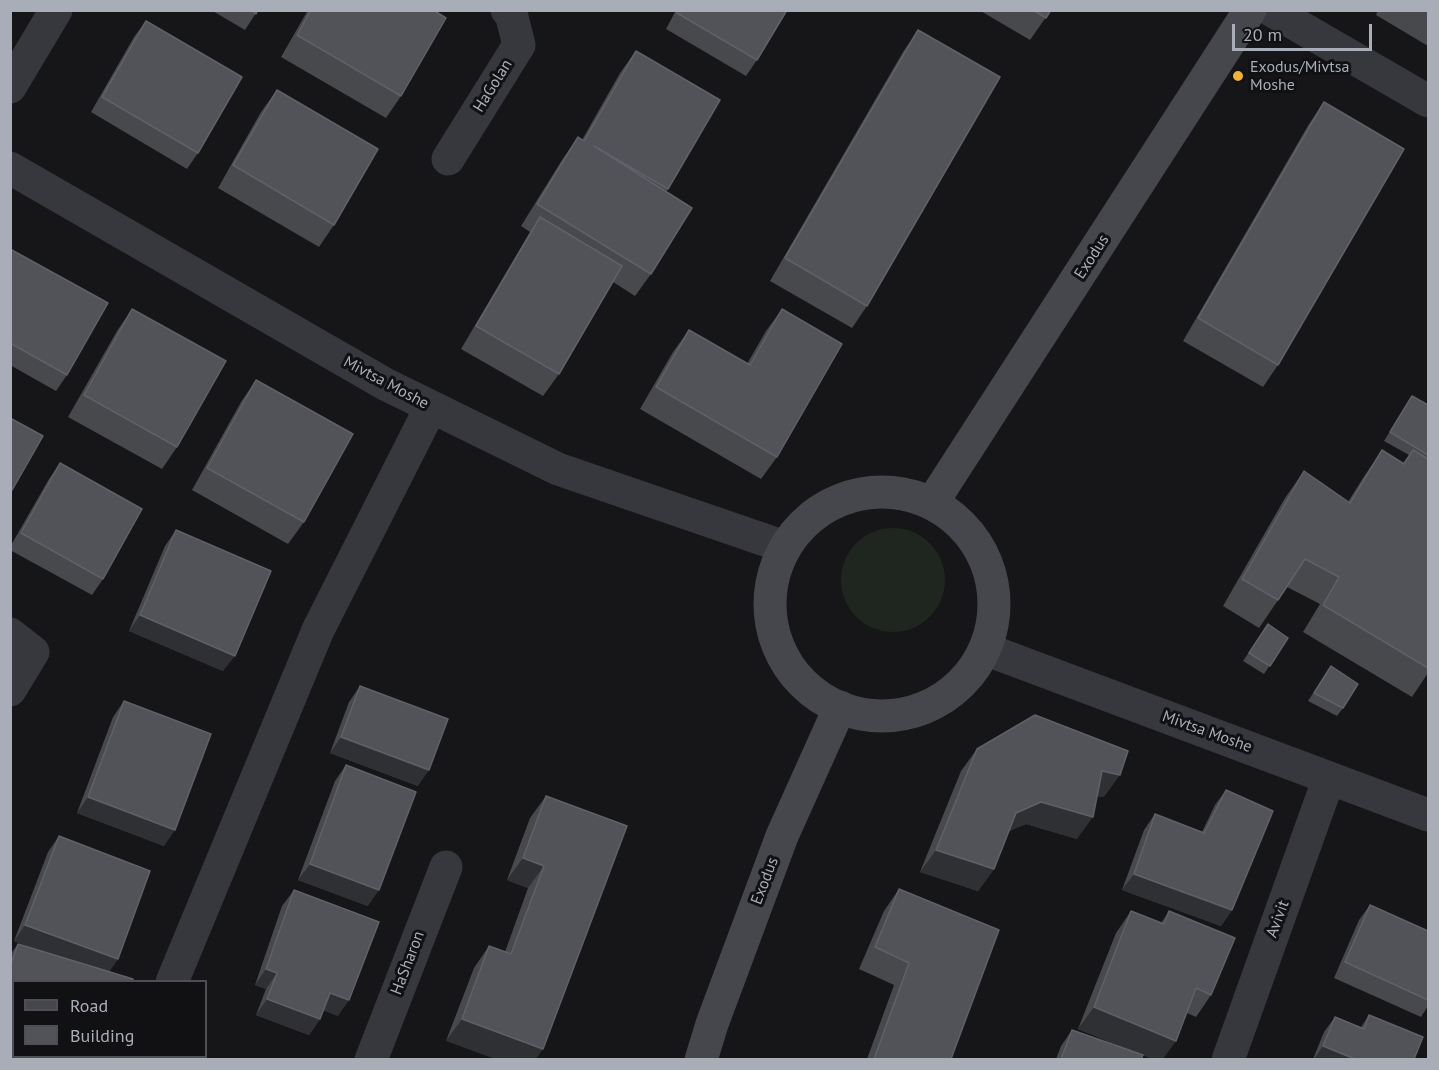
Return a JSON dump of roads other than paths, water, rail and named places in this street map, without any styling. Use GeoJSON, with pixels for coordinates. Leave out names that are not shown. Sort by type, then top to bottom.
{"type":"FeatureCollection","features":[{"type":"Feature","properties":{"kind":"street"},"geometry":{"type":"LineString","coordinates":[[10,87],[56,10]]}},
{"type":"Feature","properties":{"kind":"street","name":"HaGolan"},"geometry":{"type":"LineString","coordinates":[[448,159],[519,45],[511,13],[507,10]]}},
{"type":"Feature","properties":{"kind":"street","name":"Exodus"},"geometry":{"type":"LineString","coordinates":[[932,503],[1250,10]]}},
{"type":"Feature","properties":{"kind":"street"},"geometry":{"type":"LineString","coordinates":[[1271,10],[1428,101]]}},
{"type":"Feature","properties":{"kind":"street","name":"Mivtsa Moshe"},"geometry":{"type":"LineString","coordinates":[[10,168],[385,384],[431,407],[558,469],[785,547]]}},
{"type":"Feature","properties":{"kind":"street"},"geometry":{"type":"LineString","coordinates":[[172,980],[318,630],[431,407]]}},
{"type":"Feature","properties":{"kind":"street"},"geometry":{"type":"LineString","coordinates":[[866,492],[899,493],[932,503],[959,523],[981,550],[993,582],[994,616],[985,649],[970,674],[950,693],[924,708],[896,716],[867,715],[840,707],[812,692],[790,668],[775,640],[769,608],[772,576],[785,547],[806,521],[834,502],[866,492]]}},
{"type":"Feature","properties":{"kind":"street"},"geometry":{"type":"LineString","coordinates":[[10,634],[33,652],[10,690]]}},
{"type":"Feature","properties":{"kind":"street","name":"Mivtsa Moshe"},"geometry":{"type":"LineString","coordinates":[[985,649],[1329,778],[1426,809]]}},
{"type":"Feature","properties":{"kind":"street","name":"Exodus"},"geometry":{"type":"LineString","coordinates":[[701,1059],[782,836],[840,707]]}},
{"type":"Feature","properties":{"kind":"street","name":"Avivit"},"geometry":{"type":"LineString","coordinates":[[1228,1059],[1329,778]]}},
{"type":"Feature","properties":{"kind":"street","name":"HaSharon"},"geometry":{"type":"LineString","coordinates":[[371,1059],[446,867]]}},
{"type":"Feature","properties":{"kind":"place","name":"Exodus/Mivtsa Moshe"},"geometry":{"type":"Point","coordinates":[1238,76]}}]}
